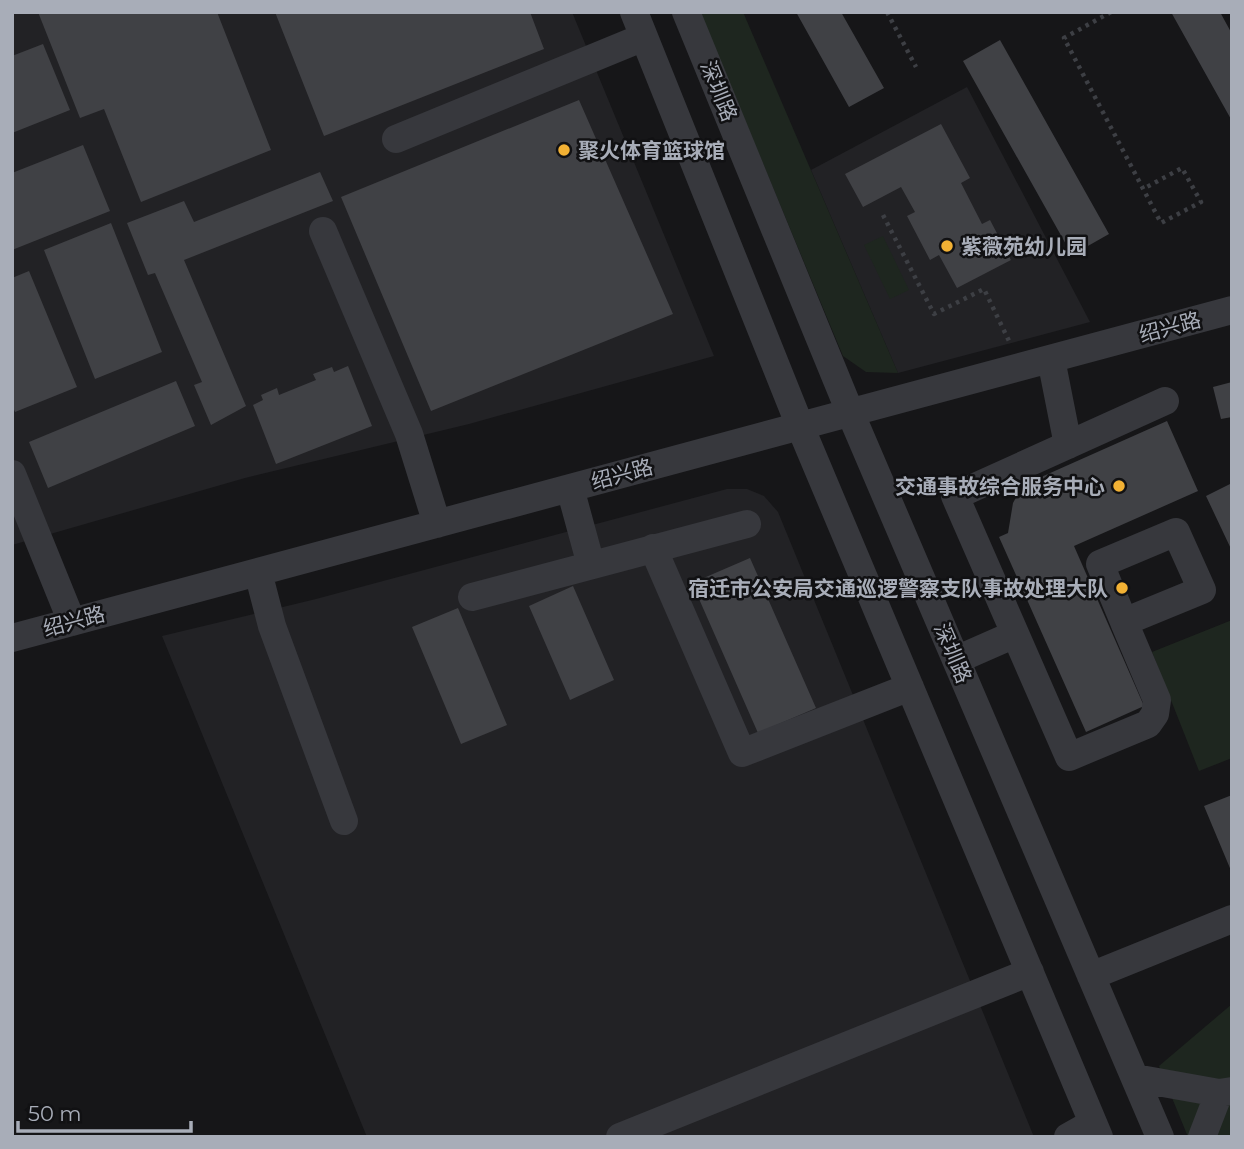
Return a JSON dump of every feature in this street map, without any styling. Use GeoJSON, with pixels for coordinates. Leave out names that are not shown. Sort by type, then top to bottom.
{"type":"FeatureCollection","features":[{"type":"Feature","properties":{"kind":"street","name":"深圳路"},"geometry":{"type":"LineString","coordinates":[[686,12],[850,412],[1160,1137]]}},
{"type":"Feature","properties":{"kind":"street"},"geometry":{"type":"LineString","coordinates":[[396,139],[639,25],[800,426],[1096,1130],[1068,1137]]}},
{"type":"Feature","properties":{"kind":"street"},"geometry":{"type":"LineString","coordinates":[[323,231],[408,435],[437,524]]}},
{"type":"Feature","properties":{"kind":"street","name":"绍兴路"},"geometry":{"type":"LineString","coordinates":[[12,638],[1232,310]]}},
{"type":"Feature","properties":{"kind":"street"},"geometry":{"type":"LineString","coordinates":[[1051,359],[1068,445]]}},
{"type":"Feature","properties":{"kind":"street"},"geometry":{"type":"LineString","coordinates":[[1124,622],[1157,699],[1155,714],[1148,724],[1069,757],[955,496],[1165,401]]}},
{"type":"Feature","properties":{"kind":"street"},"geometry":{"type":"LineString","coordinates":[[12,474],[72,622]]}},
{"type":"Feature","properties":{"kind":"street"},"geometry":{"type":"LineString","coordinates":[[570,488],[591,565]]}},
{"type":"Feature","properties":{"kind":"street"},"geometry":{"type":"LineString","coordinates":[[472,597],[747,524]]}},
{"type":"Feature","properties":{"kind":"street"},"geometry":{"type":"LineString","coordinates":[[653,548],[742,753],[910,687]]}},
{"type":"Feature","properties":{"kind":"street"},"geometry":{"type":"LineString","coordinates":[[258,572],[272,626],[344,821]]}},
{"type":"Feature","properties":{"kind":"street"},"geometry":{"type":"LineString","coordinates":[[956,660],[1014,634]]}},
{"type":"Feature","properties":{"kind":"street"},"geometry":{"type":"LineString","coordinates":[[1091,976],[1232,919]]}},
{"type":"Feature","properties":{"kind":"street"},"geometry":{"type":"LineString","coordinates":[[620,1137],[1030,972]]}},
{"type":"Feature","properties":{"kind":"street"},"geometry":{"type":"LineString","coordinates":[[1135,1078],[1225,1092],[1202,1137]]}},
{"type":"Feature","properties":{"kind":"path"},"geometry":{"type":"LineString","coordinates":[[887,12],[916,67]]}},
{"type":"Feature","properties":{"kind":"path"},"geometry":{"type":"LineString","coordinates":[[1111,12],[1064,38],[1143,189],[1161,223],[1200,202],[1182,168],[1143,189]]}},
{"type":"Feature","properties":{"kind":"path"},"geometry":{"type":"LineString","coordinates":[[883,215],[934,314],[984,289],[1022,366]]}},
{"type":"Feature","properties":{"kind":"shaded area"},"geometry":{"type":"Polygon","coordinates":[[[12,12],[572,12],[714,356],[469,424],[245,478],[12,545],[12,12]]]}},
{"type":"Feature","properties":{"kind":"shaded area"},"geometry":{"type":"Polygon","coordinates":[[[700,12],[743,12],[898,373],[866,372],[843,356],[700,12]]]}},
{"type":"Feature","properties":{"kind":"shaded area","name":"紫薇苑幼儿园"},"geometry":{"type":"Polygon","coordinates":[[[967,87],[1090,322],[898,373],[811,170],[967,87]]]}},
{"type":"Feature","properties":{"kind":"shaded area"},"geometry":{"type":"Polygon","coordinates":[[[883,236],[909,290],[890,299],[864,245],[883,236]]]}},
{"type":"Feature","properties":{"kind":"shaded area"},"geometry":{"type":"Polygon","coordinates":[[[727,489],[747,489],[764,496],[778,512],[1034,1137],[367,1137],[162,636],[316,599],[727,489]]]}},
{"type":"Feature","properties":{"kind":"shaded area"},"geometry":{"type":"Polygon","coordinates":[[[1232,620],[1232,758],[1199,771],[1152,652],[1232,620]]]}},
{"type":"Feature","properties":{"kind":"shaded area"},"geometry":{"type":"Polygon","coordinates":[[[1232,1004],[1232,1137],[1188,1137],[1159,1066],[1232,1004]]]}},
{"type":"Feature","properties":{"kind":"building"},"geometry":{"type":"Polygon","coordinates":[[[38,12],[217,12],[271,150],[141,202],[104,109],[80,118],[38,12]]]}},
{"type":"Feature","properties":{"kind":"building"},"geometry":{"type":"Polygon","coordinates":[[[275,12],[530,12],[544,49],[324,136],[275,12]]]}},
{"type":"Feature","properties":{"kind":"building"},"geometry":{"type":"Polygon","coordinates":[[[796,12],[841,12],[884,88],[849,107],[796,12]]]}},
{"type":"Feature","properties":{"kind":"building"},"geometry":{"type":"Polygon","coordinates":[[[1171,12],[1220,12],[1232,34],[1232,121],[1171,12]]]}},
{"type":"Feature","properties":{"kind":"building"},"geometry":{"type":"Polygon","coordinates":[[[1000,40],[1109,234],[1072,255],[963,61],[1000,40]]]}},
{"type":"Feature","properties":{"kind":"building"},"geometry":{"type":"Polygon","coordinates":[[[43,44],[70,110],[12,133],[12,56],[43,44]]]}},
{"type":"Feature","properties":{"kind":"building"},"geometry":{"type":"Polygon","coordinates":[[[579,100],[673,314],[431,411],[341,197],[579,100]]]}},
{"type":"Feature","properties":{"kind":"building"},"geometry":{"type":"Polygon","coordinates":[[[941,124],[970,178],[961,183],[982,224],[990,220],[1011,260],[957,288],[939,255],[930,260],[907,216],[915,212],[901,187],[863,207],[845,174],[941,124]]]}},
{"type":"Feature","properties":{"kind":"building"},"geometry":{"type":"Polygon","coordinates":[[[83,145],[110,211],[12,250],[12,173],[83,145]]]}},
{"type":"Feature","properties":{"kind":"building"},"geometry":{"type":"Polygon","coordinates":[[[320,172],[333,201],[184,260],[246,406],[211,425],[194,385],[202,382],[155,273],[148,275],[127,223],[184,201],[194,222],[320,172]]]}},
{"type":"Feature","properties":{"kind":"building"},"geometry":{"type":"Polygon","coordinates":[[[111,223],[162,352],[95,379],[44,250],[111,223]]]}},
{"type":"Feature","properties":{"kind":"building"},"geometry":{"type":"Polygon","coordinates":[[[29,271],[77,387],[15,412],[12,405],[12,278],[29,271]]]}},
{"type":"Feature","properties":{"kind":"building"},"geometry":{"type":"Polygon","coordinates":[[[348,366],[372,426],[276,464],[253,405],[263,400],[261,395],[277,388],[279,395],[316,380],[313,374],[332,367],[334,372],[348,366]]]}},
{"type":"Feature","properties":{"kind":"building"},"geometry":{"type":"Polygon","coordinates":[[[176,381],[195,426],[48,488],[29,442],[176,381]]]}},
{"type":"Feature","properties":{"kind":"building"},"geometry":{"type":"Polygon","coordinates":[[[1232,382],[1232,417],[1221,419],[1213,387],[1232,382]]]}},
{"type":"Feature","properties":{"kind":"building"},"geometry":{"type":"Polygon","coordinates":[[[1167,421],[1198,491],[1074,546],[1144,706],[1086,732],[999,537],[1008,533],[1013,503],[1020,490],[1030,482],[1167,421]]]}},
{"type":"Feature","properties":{"kind":"building"},"geometry":{"type":"Polygon","coordinates":[[[1230,484],[1232,488],[1232,551],[1206,496],[1230,484]]]}},
{"type":"Feature","properties":{"kind":"building"},"geometry":{"type":"Polygon","coordinates":[[[750,558],[816,708],[758,733],[692,583],[750,558]]]}},
{"type":"Feature","properties":{"kind":"building"},"geometry":{"type":"Polygon","coordinates":[[[573,586],[614,680],[570,700],[529,606],[573,586]]]}},
{"type":"Feature","properties":{"kind":"building"},"geometry":{"type":"Polygon","coordinates":[[[458,608],[507,725],[461,744],[412,627],[458,608]]]}},
{"type":"Feature","properties":{"kind":"building"},"geometry":{"type":"Polygon","coordinates":[[[1232,795],[1232,873],[1204,806],[1232,795]]]}},
{"type":"Feature","properties":{"kind":"place","name":"聚火体育篮球馆"},"geometry":{"type":"Point","coordinates":[564,150]}},
{"type":"Feature","properties":{"kind":"place","name":"紫薇苑幼儿园"},"geometry":{"type":"Point","coordinates":[947,246]}},
{"type":"Feature","properties":{"kind":"place","name":"交通事故综合服务中心"},"geometry":{"type":"Point","coordinates":[1119,486]}},
{"type":"Feature","properties":{"kind":"place","name":"宿迁市公安局交通巡逻警察支队事故处理大队"},"geometry":{"type":"Point","coordinates":[1122,588]}}]}
